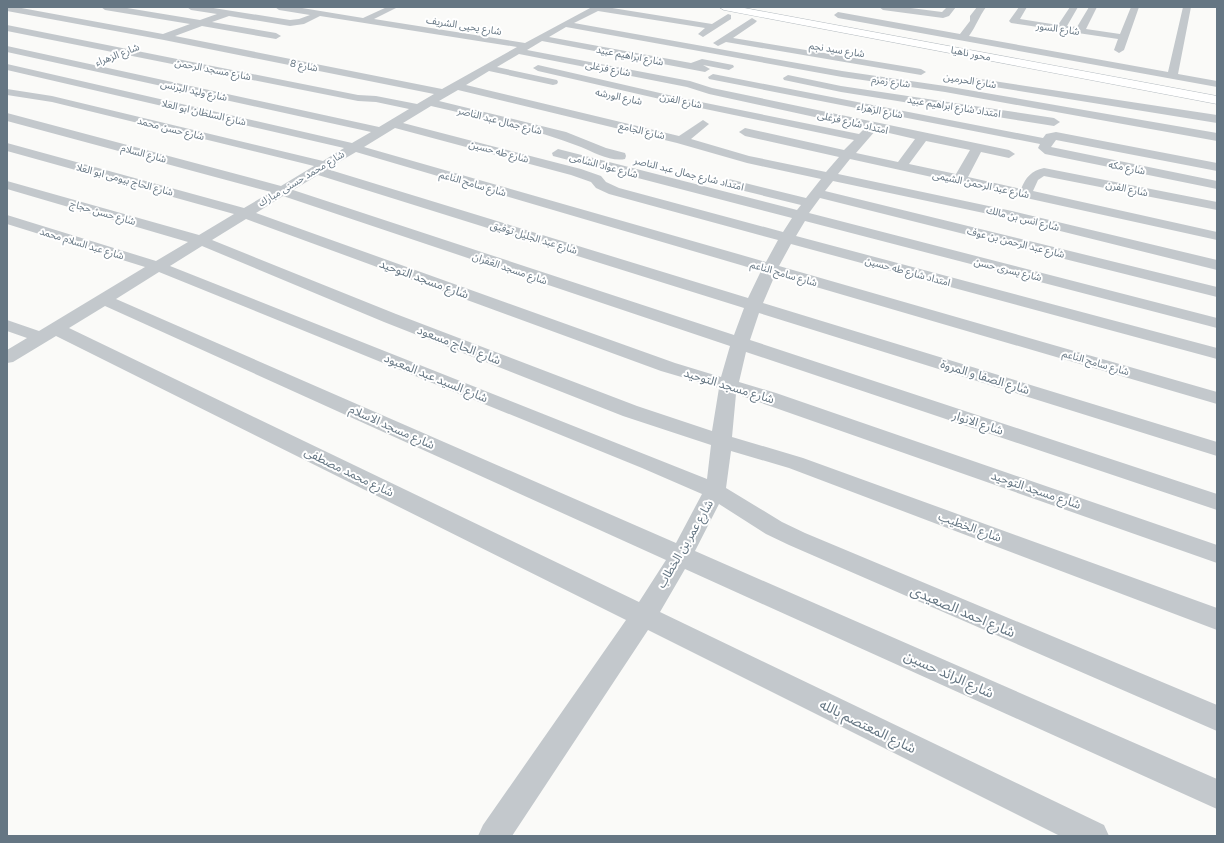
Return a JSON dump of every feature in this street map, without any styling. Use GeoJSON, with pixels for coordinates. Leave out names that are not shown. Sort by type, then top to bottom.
{"type":"FeatureCollection","features":[{"type":"Feature","properties":{"kind":"main road","name":"محور ناهيا"},"geometry":{"type":"LineString","coordinates":[[724,7],[1217,100]]}},
{"type":"Feature","properties":{"kind":"main road","name":"محور ناهيا"},"geometry":{"type":"LineString","coordinates":[[765,7],[1217,90]]}},
{"type":"Feature","properties":{"kind":"street"},"geometry":{"type":"LineString","coordinates":[[105,7],[276,36]]}},
{"type":"Feature","properties":{"kind":"street"},"geometry":{"type":"LineString","coordinates":[[191,7],[292,23],[301,22],[321,13]]}},
{"type":"Feature","properties":{"kind":"street","name":"شارع يحيى الشريف"},"geometry":{"type":"LineString","coordinates":[[279,7],[365,20],[522,48]]}},
{"type":"Feature","properties":{"kind":"street"},"geometry":{"type":"LineString","coordinates":[[376,7],[392,8]]}},
{"type":"Feature","properties":{"kind":"street"},"geometry":{"type":"LineString","coordinates":[[628,7],[721,22],[688,44]]}},
{"type":"Feature","properties":{"kind":"street"},"geometry":{"type":"LineString","coordinates":[[883,7],[949,10]]}},
{"type":"Feature","properties":{"kind":"street"},"geometry":{"type":"LineString","coordinates":[[962,38],[975,21],[975,16],[982,7]]}},
{"type":"Feature","properties":{"kind":"street","name":"شارع السور"},"geometry":{"type":"LineString","coordinates":[[1023,7],[1013,20],[1020,23],[1080,31],[1094,36],[1124,37]]}},
{"type":"Feature","properties":{"kind":"street"},"geometry":{"type":"LineString","coordinates":[[1062,28],[1074,7]]}},
{"type":"Feature","properties":{"kind":"street"},"geometry":{"type":"LineString","coordinates":[[1080,31],[1093,7]]}},
{"type":"Feature","properties":{"kind":"street"},"geometry":{"type":"LineString","coordinates":[[1114,65],[1135,7]]}},
{"type":"Feature","properties":{"kind":"street"},"geometry":{"type":"LineString","coordinates":[[1172,76],[1187,7]]}},
{"type":"Feature","properties":{"kind":"street","name":"شارع 8"},"geometry":{"type":"LineString","coordinates":[[7,8],[164,37],[444,93]]}},
{"type":"Feature","properties":{"kind":"street"},"geometry":{"type":"LineString","coordinates":[[365,20],[392,8]]}},
{"type":"Feature","properties":{"kind":"street"},"geometry":{"type":"LineString","coordinates":[[597,8],[685,17]]}},
{"type":"Feature","properties":{"kind":"street","name":"شارع محمد حسنى مبارك"},"geometry":{"type":"LineString","coordinates":[[7,358],[243,213],[393,124],[420,111],[444,93],[565,24],[597,8]]}},
{"type":"Feature","properties":{"kind":"street"},"geometry":{"type":"LineString","coordinates":[[857,19],[869,11]]}},
{"type":"Feature","properties":{"kind":"street","name":"شارع الزهراء"},"geometry":{"type":"LineString","coordinates":[[10,94],[228,13]]}},
{"type":"Feature","properties":{"kind":"street"},"geometry":{"type":"LineString","coordinates":[[838,15],[962,38],[1084,56],[1114,65],[1217,84]]}},
{"type":"Feature","properties":{"kind":"street"},"geometry":{"type":"LineString","coordinates":[[651,38],[685,17]]}},
{"type":"Feature","properties":{"kind":"street"},"geometry":{"type":"LineString","coordinates":[[709,49],[734,31],[752,21]]}},
{"type":"Feature","properties":{"kind":"street","name":"شارع زمزم"},"geometry":{"type":"LineString","coordinates":[[565,24],[688,44],[834,73],[902,83],[1217,137]]}},
{"type":"Feature","properties":{"kind":"street"},"geometry":{"type":"LineString","coordinates":[[616,32],[629,25]]}},
{"type":"Feature","properties":{"kind":"street","name":"شارع مسجد الرحمن"},"geometry":{"type":"LineString","coordinates":[[7,28],[358,98],[376,99],[420,111]]}},
{"type":"Feature","properties":{"kind":"street","name":"شارع سيد نجم"},"geometry":{"type":"LineString","coordinates":[[734,31],[915,62],[910,70]]}},
{"type":"Feature","properties":{"kind":"street","name":"شارع ابراهيم عبيد"},"geometry":{"type":"LineString","coordinates":[[540,38],[693,66],[702,62],[725,71]]}},
{"type":"Feature","properties":{"kind":"street","name":"شارع الحرمين"},"geometry":{"type":"LineString","coordinates":[[724,39],[934,74]]}},
{"type":"Feature","properties":{"kind":"street","name":"شارع فرغلى"},"geometry":{"type":"LineString","coordinates":[[522,48],[699,87]]}},
{"type":"Feature","properties":{"kind":"street","name":"شارع وليد البرنس"},"geometry":{"type":"LineString","coordinates":[[7,49],[381,131]]}},
{"type":"Feature","properties":{"kind":"street","name":"شارع الفرن"},"geometry":{"type":"LineString","coordinates":[[500,61],[630,88],[680,101],[868,132]]}},
{"type":"Feature","properties":{"kind":"street","name":"شارع السلطان ابو العلا"},"geometry":{"type":"LineString","coordinates":[[7,67],[328,140],[352,148]]}},
{"type":"Feature","properties":{"kind":"street","name":"شارع الورشه"},"geometry":{"type":"LineString","coordinates":[[488,68],[740,135]]}},
{"type":"Feature","properties":{"kind":"street"},"geometry":{"type":"LineString","coordinates":[[902,83],[910,70]]}},
{"type":"Feature","properties":{"kind":"street"},"geometry":{"type":"LineString","coordinates":[[699,87],[725,71]]}},
{"type":"Feature","properties":{"kind":"street","name":"شارع الزهراء"},"geometry":{"type":"LineString","coordinates":[[725,71],[1046,142]]}},
{"type":"Feature","properties":{"kind":"street","name":"امتداد شارع ابراهيم عبيد"},"geometry":{"type":"LineString","coordinates":[[773,75],[836,88],[1069,125]]}},
{"type":"Feature","properties":{"kind":"street","name":"شارع الحرمين"},"geometry":{"type":"LineString","coordinates":[[965,79],[1217,119]]}},
{"type":"Feature","properties":{"kind":"street","name":"شارع الجامع"},"geometry":{"type":"LineString","coordinates":[[457,86],[681,140],[758,161],[813,197]]}},
{"type":"Feature","properties":{"kind":"street","name":"امتداد شارع فرغلى"},"geometry":{"type":"LineString","coordinates":[[699,87],[709,91],[868,132],[923,137],[1009,154]]}},
{"type":"Feature","properties":{"kind":"street","name":"شارع حسن محمد"},"geometry":{"type":"LineString","coordinates":[[10,94],[52,99],[320,167]]}},
{"type":"Feature","properties":{"kind":"street"},"geometry":{"type":"LineString","coordinates":[[517,115],[534,104]]}},
{"type":"Feature","properties":{"kind":"street","name":"شارع جمال عبد الناصر"},"geometry":{"type":"LineString","coordinates":[[420,111],[572,138]]}},
{"type":"Feature","properties":{"kind":"street","name":"شارع السلام"},"geometry":{"type":"LineString","coordinates":[[7,117],[281,191]]}},
{"type":"Feature","properties":{"kind":"street","name":"شارع طه حسين"},"geometry":{"type":"LineString","coordinates":[[393,124],[576,172],[596,179],[601,185]]}},
{"type":"Feature","properties":{"kind":"street"},"geometry":{"type":"LineString","coordinates":[[681,140],[703,124]]}},
{"type":"Feature","properties":{"kind":"street","name":"شارع عمر بن الخطاب"},"geometry":{"type":"LineString","coordinates":[[494,836],[643,616],[680,555],[715,491],[728,385],[739,345],[753,305],[769,268],[786,238],[813,197],[847,154],[868,132]]}},
{"type":"Feature","properties":{"kind":"street"},"geometry":{"type":"LineString","coordinates":[[716,150],[740,135]]}},
{"type":"Feature","properties":{"kind":"street","name":"شارع عبد الرحمن الشيمى"},"geometry":{"type":"LineString","coordinates":[[740,135],[847,154],[1217,236]]}},
{"type":"Feature","properties":{"kind":"street"},"geometry":{"type":"LineString","coordinates":[[1046,142],[1050,137],[1056,136],[1217,167]]}},
{"type":"Feature","properties":{"kind":"street"},"geometry":{"type":"LineString","coordinates":[[901,166],[923,137]]}},
{"type":"Feature","properties":{"kind":"street","name":"امتداد شارع جمال عبد الناصر"},"geometry":{"type":"LineString","coordinates":[[572,138],[602,151],[664,167]]}},
{"type":"Feature","properties":{"kind":"street","name":"شارع مكه"},"geometry":{"type":"LineString","coordinates":[[1046,142],[1044,148],[1049,151],[1217,185]]}},
{"type":"Feature","properties":{"kind":"street","name":"شارع الحاج بيومى ابو العلا"},"geometry":{"type":"LineString","coordinates":[[7,147],[243,213]]}},
{"type":"Feature","properties":{"kind":"street","name":"شارع سامح الناعم"},"geometry":{"type":"LineString","coordinates":[[352,148],[1217,398]]}},
{"type":"Feature","properties":{"kind":"street"},"geometry":{"type":"LineString","coordinates":[[960,179],[977,148]]}},
{"type":"Feature","properties":{"kind":"street","name":"شارع عواد الشامى"},"geometry":{"type":"LineString","coordinates":[[546,150],[813,197]]}},
{"type":"Feature","properties":{"kind":"street","name":"شارع عبد الجليل توفيق"},"geometry":{"type":"LineString","coordinates":[[320,167],[753,305]]}},
{"type":"Feature","properties":{"kind":"street","name":"شارع الفرن"},"geometry":{"type":"LineString","coordinates":[[1025,194],[1038,172],[1050,172],[1217,206]]}},
{"type":"Feature","properties":{"kind":"street","name":"امتداد شارع جمال عبد الناصر"},"geometry":{"type":"LineString","coordinates":[[717,180],[813,197]]}},
{"type":"Feature","properties":{"kind":"street","name":"شارع حسن حجاج"},"geometry":{"type":"LineString","coordinates":[[7,185],[199,240]]}},
{"type":"Feature","properties":{"kind":"street","name":"امتداد شارع طه حسين"},"geometry":{"type":"LineString","coordinates":[[601,185],[614,191],[1217,354]]}},
{"type":"Feature","properties":{"kind":"street","name":"شارع مسجد الغفران"},"geometry":{"type":"LineString","coordinates":[[281,191],[739,345]]}},
{"type":"Feature","properties":{"kind":"street","name":"شارع انس بن مالك"},"geometry":{"type":"LineString","coordinates":[[813,197],[1012,215],[1217,265]]}},
{"type":"Feature","properties":{"kind":"street","name":"شارع عبد الرحمن بن عوف"},"geometry":{"type":"LineString","coordinates":[[813,197],[1217,292]]}},
{"type":"Feature","properties":{"kind":"street","name":"شارع يسرى حسن"},"geometry":{"type":"LineString","coordinates":[[813,197],[1217,323]]}},
{"type":"Feature","properties":{"kind":"street","name":"شارع مسجد التوحيد"},"geometry":{"type":"LineString","coordinates":[[243,213],[668,367],[769,397],[1217,554]]}},
{"type":"Feature","properties":{"kind":"street","name":"شارع عبد السلام محمد"},"geometry":{"type":"LineString","coordinates":[[7,219],[157,266]]}},
{"type":"Feature","properties":{"kind":"street","name":"شارع الحاج مسعود"},"geometry":{"type":"LineString","coordinates":[[199,240],[390,318],[630,412],[722,441]]}},
{"type":"Feature","properties":{"kind":"street","name":"شارع السيد عبد المعبود"},"geometry":{"type":"LineString","coordinates":[[157,266],[715,491]]}},
{"type":"Feature","properties":{"kind":"street","name":"شارع مسجد الاسلام"},"geometry":{"type":"LineString","coordinates":[[104,298],[680,555]]}},
{"type":"Feature","properties":{"kind":"street","name":"شارع الصفا و المروة"},"geometry":{"type":"LineString","coordinates":[[753,305],[1217,449]]}},
{"type":"Feature","properties":{"kind":"street","name":"شارع محمد مصطفى"},"geometry":{"type":"LineString","coordinates":[[7,325],[48,333],[643,616]]}},
{"type":"Feature","properties":{"kind":"street","name":"شارع الانوار"},"geometry":{"type":"LineString","coordinates":[[739,345],[1217,502]]}},
{"type":"Feature","properties":{"kind":"street","name":"شارع الخطيب"},"geometry":{"type":"LineString","coordinates":[[722,441],[796,463],[1217,619]]}},
{"type":"Feature","properties":{"kind":"street","name":"شارع احمد الصعيدى"},"geometry":{"type":"LineString","coordinates":[[715,491],[774,528],[797,539],[1217,718]]}},
{"type":"Feature","properties":{"kind":"street","name":"شارع الرائد حسين"},"geometry":{"type":"LineString","coordinates":[[680,555],[1217,794]]}},
{"type":"Feature","properties":{"kind":"street","name":"شارع المعتصم بالله"},"geometry":{"type":"LineString","coordinates":[[643,616],[1093,836]]}}]}
